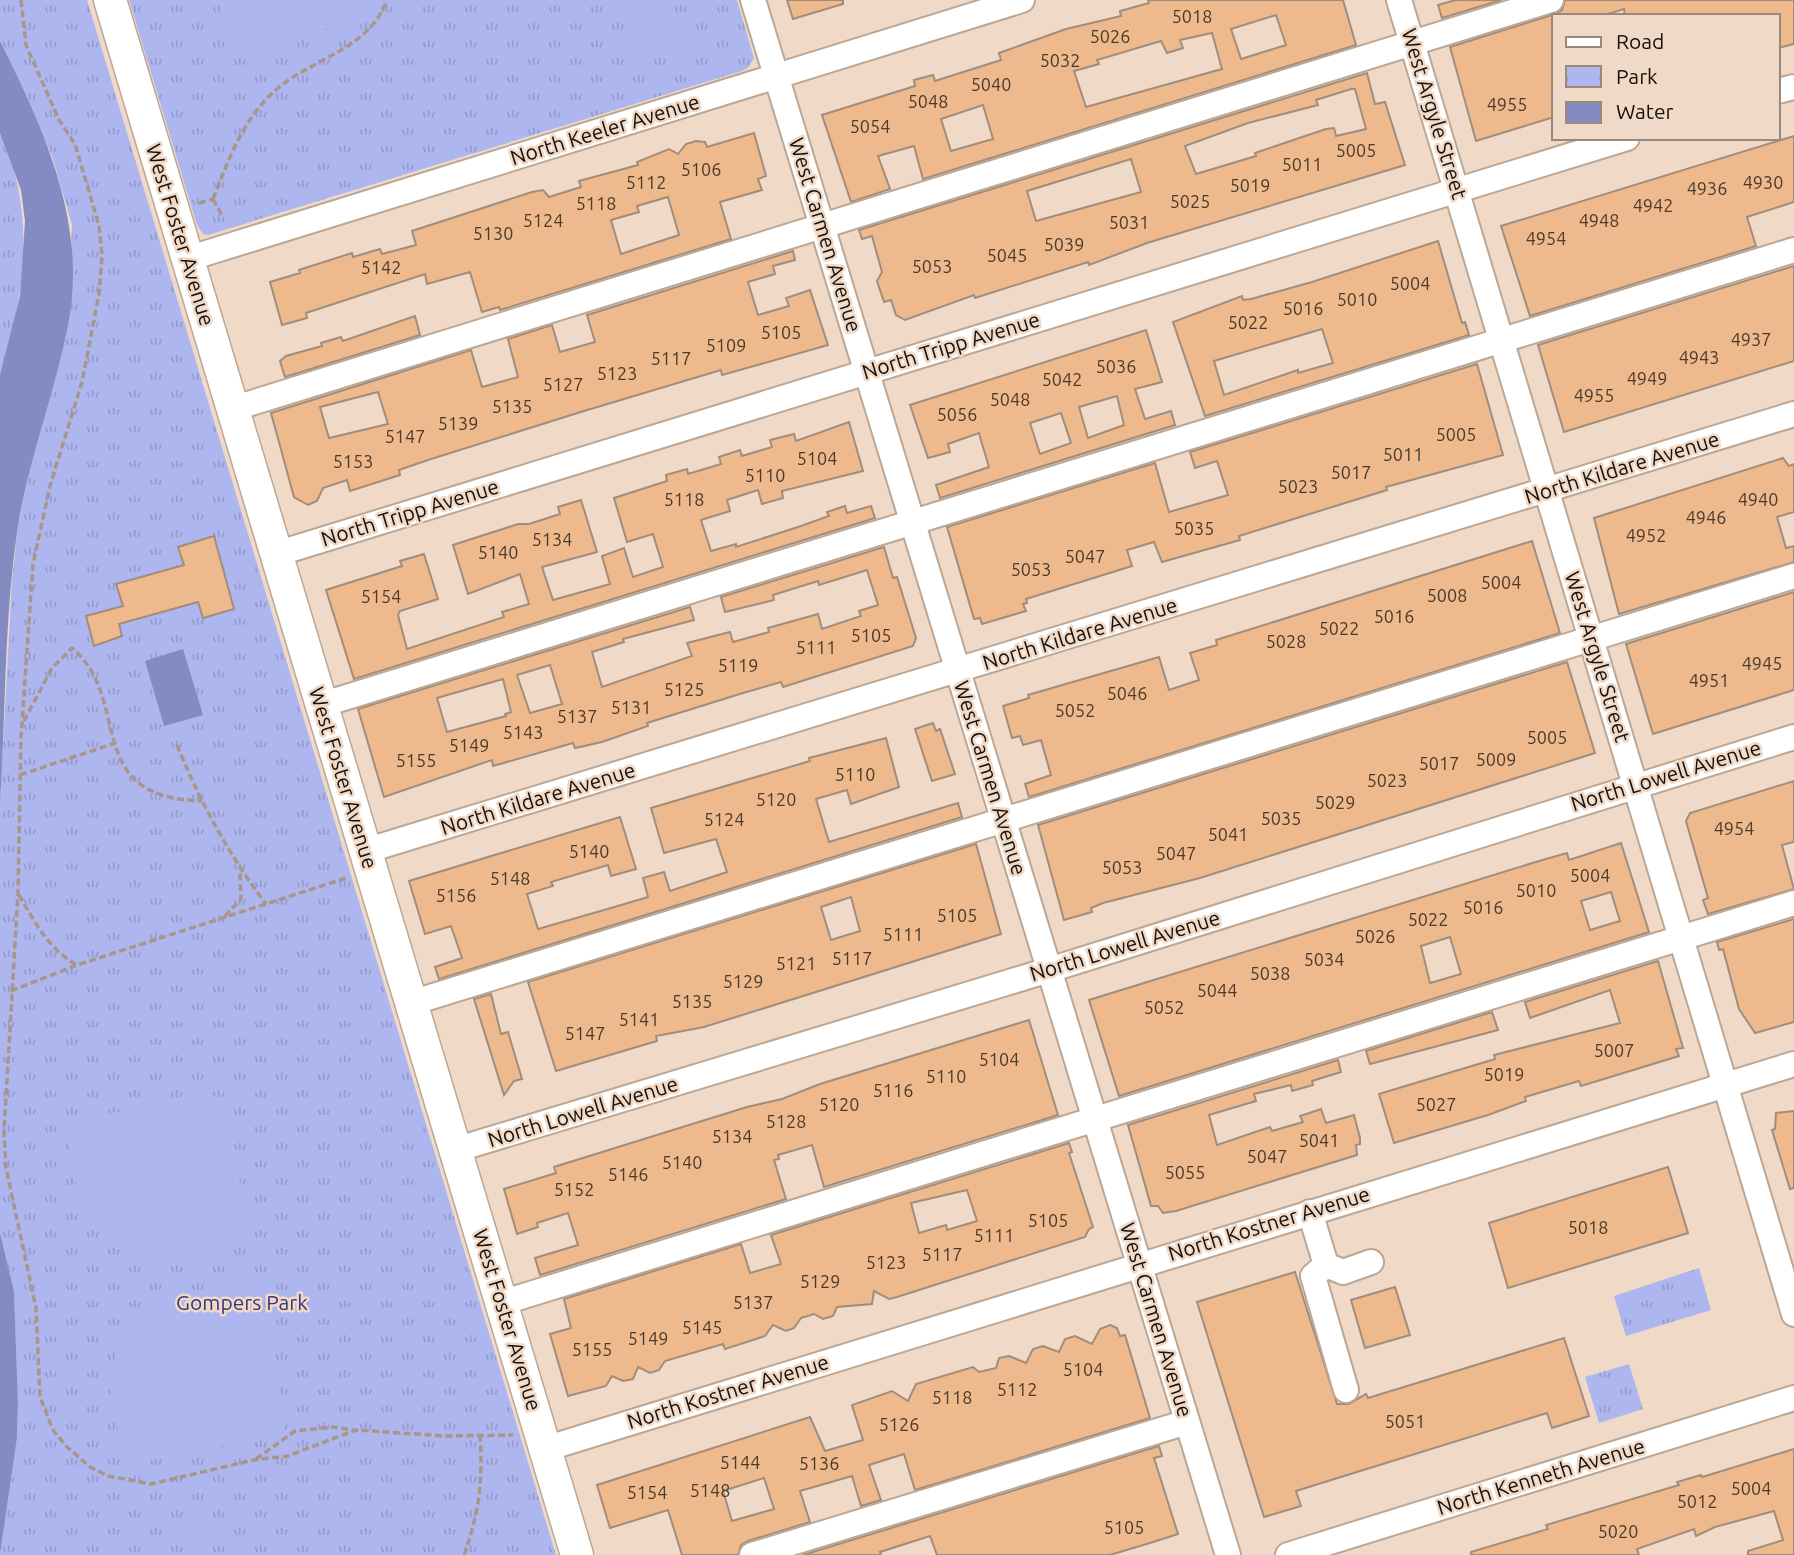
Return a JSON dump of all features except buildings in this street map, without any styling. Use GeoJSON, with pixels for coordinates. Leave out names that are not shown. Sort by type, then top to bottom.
{"type":"FeatureCollection","features":[{"type":"Feature","properties":{"kind":"main road","name":"West Foster Avenue"},"geometry":{"type":"LineString","coordinates":[[110,0],[577,1555]]}},
{"type":"Feature","properties":{"kind":"street","name":"West Carmen Avenue"},"geometry":{"type":"LineString","coordinates":[[753,0],[1228,1555]]}},
{"type":"Feature","properties":{"kind":"street","name":"North Keeler Avenue"},"geometry":{"type":"LineString","coordinates":[[187,259],[1022,0]]}},
{"type":"Feature","properties":{"kind":"street","name":"West Argyle Street"},"geometry":{"type":"LineString","coordinates":[[1399,0],[1726,1085],[1783,1237],[1794,1314]]}},
{"type":"Feature","properties":{"kind":"street"},"geometry":{"type":"LineString","coordinates":[[232,409],[1550,0]]}},
{"type":"Feature","properties":{"kind":"street","name":"North Tripp Avenue"},"geometry":{"type":"LineString","coordinates":[[276,554],[1620,140]]}},
{"type":"Feature","properties":{"kind":"street"},"geometry":{"type":"LineString","coordinates":[[321,705],[1794,250]]}},
{"type":"Feature","properties":{"kind":"street","name":"North Kildare Avenue"},"geometry":{"type":"LineString","coordinates":[[365,851],[1794,414]]}},
{"type":"Feature","properties":{"kind":"street"},"geometry":{"type":"LineString","coordinates":[[411,1003],[1794,576]]}},
{"type":"Feature","properties":{"kind":"street","name":"North Lowell Avenue"},"geometry":{"type":"LineString","coordinates":[[456,1150],[1049,970],[1794,737]]}},
{"type":"Feature","properties":{"kind":"street"},"geometry":{"type":"LineString","coordinates":[[501,1303],[1094,1117],[1794,904]]}},
{"type":"Feature","properties":{"kind":"street","name":"North Kostner Avenue"},"geometry":{"type":"LineString","coordinates":[[545,1449],[1794,1064]]}},
{"type":"Feature","properties":{"kind":"street"},"geometry":{"type":"LineString","coordinates":[[1310,1212],[1326,1265]]}},
{"type":"Feature","properties":{"kind":"street"},"geometry":{"type":"LineString","coordinates":[[1326,1265],[1343,1272],[1371,1262]]}},
{"type":"Feature","properties":{"kind":"street"},"geometry":{"type":"LineString","coordinates":[[1326,1265],[1313,1276],[1346,1390]]}},
{"type":"Feature","properties":{"kind":"street","name":"North Kenneth Avenue"},"geometry":{"type":"LineString","coordinates":[[1288,1555],[1794,1398]]}},
{"type":"Feature","properties":{"kind":"street"},"geometry":{"type":"LineString","coordinates":[[751,1555],[1187,1422]]}},
{"type":"Feature","properties":{"kind":"path"},"geometry":{"type":"LineString","coordinates":[[21,0],[26,46],[59,120],[75,144],[99,226],[102,256],[99,293],[82,382],[50,486],[33,564],[20,775],[18,894],[10,991],[4,1131],[6,1168],[36,1308],[40,1396],[53,1430],[67,1447],[90,1467],[108,1476],[150,1484],[254,1460],[288,1456],[356,1430]]}},
{"type":"Feature","properties":{"kind":"path"},"geometry":{"type":"LineString","coordinates":[[213,200],[239,136],[258,109],[278,88],[343,51],[369,31],[381,17],[387,0]]}},
{"type":"Feature","properties":{"kind":"path"},"geometry":{"type":"LineString","coordinates":[[199,203],[213,200]]}},
{"type":"Feature","properties":{"kind":"path"},"geometry":{"type":"LineString","coordinates":[[213,200],[223,217]]}},
{"type":"Feature","properties":{"kind":"path"},"geometry":{"type":"LineString","coordinates":[[23,724],[52,668],[72,648],[92,671],[123,766],[135,781],[175,800],[202,801]]}},
{"type":"Feature","properties":{"kind":"path"},"geometry":{"type":"LineString","coordinates":[[20,775],[115,743]]}},
{"type":"Feature","properties":{"kind":"path"},"geometry":{"type":"LineString","coordinates":[[177,745],[202,801],[239,869],[266,904]]}},
{"type":"Feature","properties":{"kind":"path"},"geometry":{"type":"LineString","coordinates":[[223,919],[241,899],[239,869]]}},
{"type":"Feature","properties":{"kind":"path"},"geometry":{"type":"LineString","coordinates":[[10,991],[77,965],[346,878]]}},
{"type":"Feature","properties":{"kind":"path"},"geometry":{"type":"LineString","coordinates":[[18,894],[50,944],[60,955],[77,965]]}},
{"type":"Feature","properties":{"kind":"path"},"geometry":{"type":"LineString","coordinates":[[254,1460],[295,1431],[331,1427],[480,1437],[513,1435]]}},
{"type":"Feature","properties":{"kind":"path"},"geometry":{"type":"LineString","coordinates":[[464,1555],[477,1519],[481,1494],[480,1437]]}},
{"type":"Feature","properties":{"kind":"green space","name":"Gompers Park"},"geometry":{"type":"Polygon","coordinates":[[[0,0],[87,0],[556,1555],[0,1555],[17,1438],[18,1402],[14,1291],[0,1233],[0,802],[12,580],[18,526],[34,446],[68,324],[72,225],[52,156],[0,41],[0,0]]]}},
{"type":"Feature","properties":{"kind":"green space"},"geometry":{"type":"Polygon","coordinates":[[[129,0],[737,0],[754,58],[749,67],[742,71],[208,235],[203,234],[197,225],[129,0]]]}},
{"type":"Feature","properties":{"kind":"green space"},"geometry":{"type":"Polygon","coordinates":[[[218,0],[368,0],[371,14],[238,58],[218,0]]]}},
{"type":"Feature","properties":{"kind":"green space"},"geometry":{"type":"Polygon","coordinates":[[[613,0],[689,0],[689,2],[619,23],[613,0]]]}},
{"type":"Feature","properties":{"kind":"green space"},"geometry":{"type":"Polygon","coordinates":[[[692,11],[701,43],[632,64],[622,32],[692,11]]]}},
{"type":"Feature","properties":{"kind":"green space"},"geometry":{"type":"Polygon","coordinates":[[[0,132],[19,191],[23,253],[16,315],[0,375],[0,132]]]}},
{"type":"Feature","properties":{"kind":"green space"},"geometry":{"type":"Polygon","coordinates":[[[212,1094],[224,1103],[253,1245],[203,1255],[153,1258],[102,1235],[76,1185],[64,1122],[212,1094]]]}},
{"type":"Feature","properties":{"kind":"green space"},"geometry":{"type":"Polygon","coordinates":[[[1699,1268],[1711,1310],[1626,1336],[1614,1296],[1699,1268]]]}},
{"type":"Feature","properties":{"kind":"green space"},"geometry":{"type":"Polygon","coordinates":[[[259,1277],[287,1423],[278,1435],[123,1466],[110,1373],[125,1332],[158,1299],[259,1277]]]}},
{"type":"Feature","properties":{"kind":"green space"},"geometry":{"type":"Polygon","coordinates":[[[1629,1364],[1643,1409],[1599,1423],[1585,1377],[1629,1364]]]}},
{"type":"Feature","properties":{"kind":"green space"},"geometry":{"type":"Polygon","coordinates":[[[213,1518],[219,1536],[180,1548],[174,1530],[213,1518]]]}},
{"type":"Feature","properties":{"kind":"water"},"geometry":{"type":"Polygon","coordinates":[[[0,41],[32,109],[58,178],[72,250],[73,287],[63,350],[23,500],[13,560],[0,802],[0,375],[20,296],[25,221],[21,190],[0,133],[0,41]]]}},
{"type":"Feature","properties":{"kind":"water"},"geometry":{"type":"Polygon","coordinates":[[[183,649],[203,715],[164,726],[145,661],[183,649]]]}},
{"type":"Feature","properties":{"kind":"water"},"geometry":{"type":"Polygon","coordinates":[[[0,1233],[14,1291],[18,1402],[17,1438],[0,1555],[0,1233]]]}}]}
